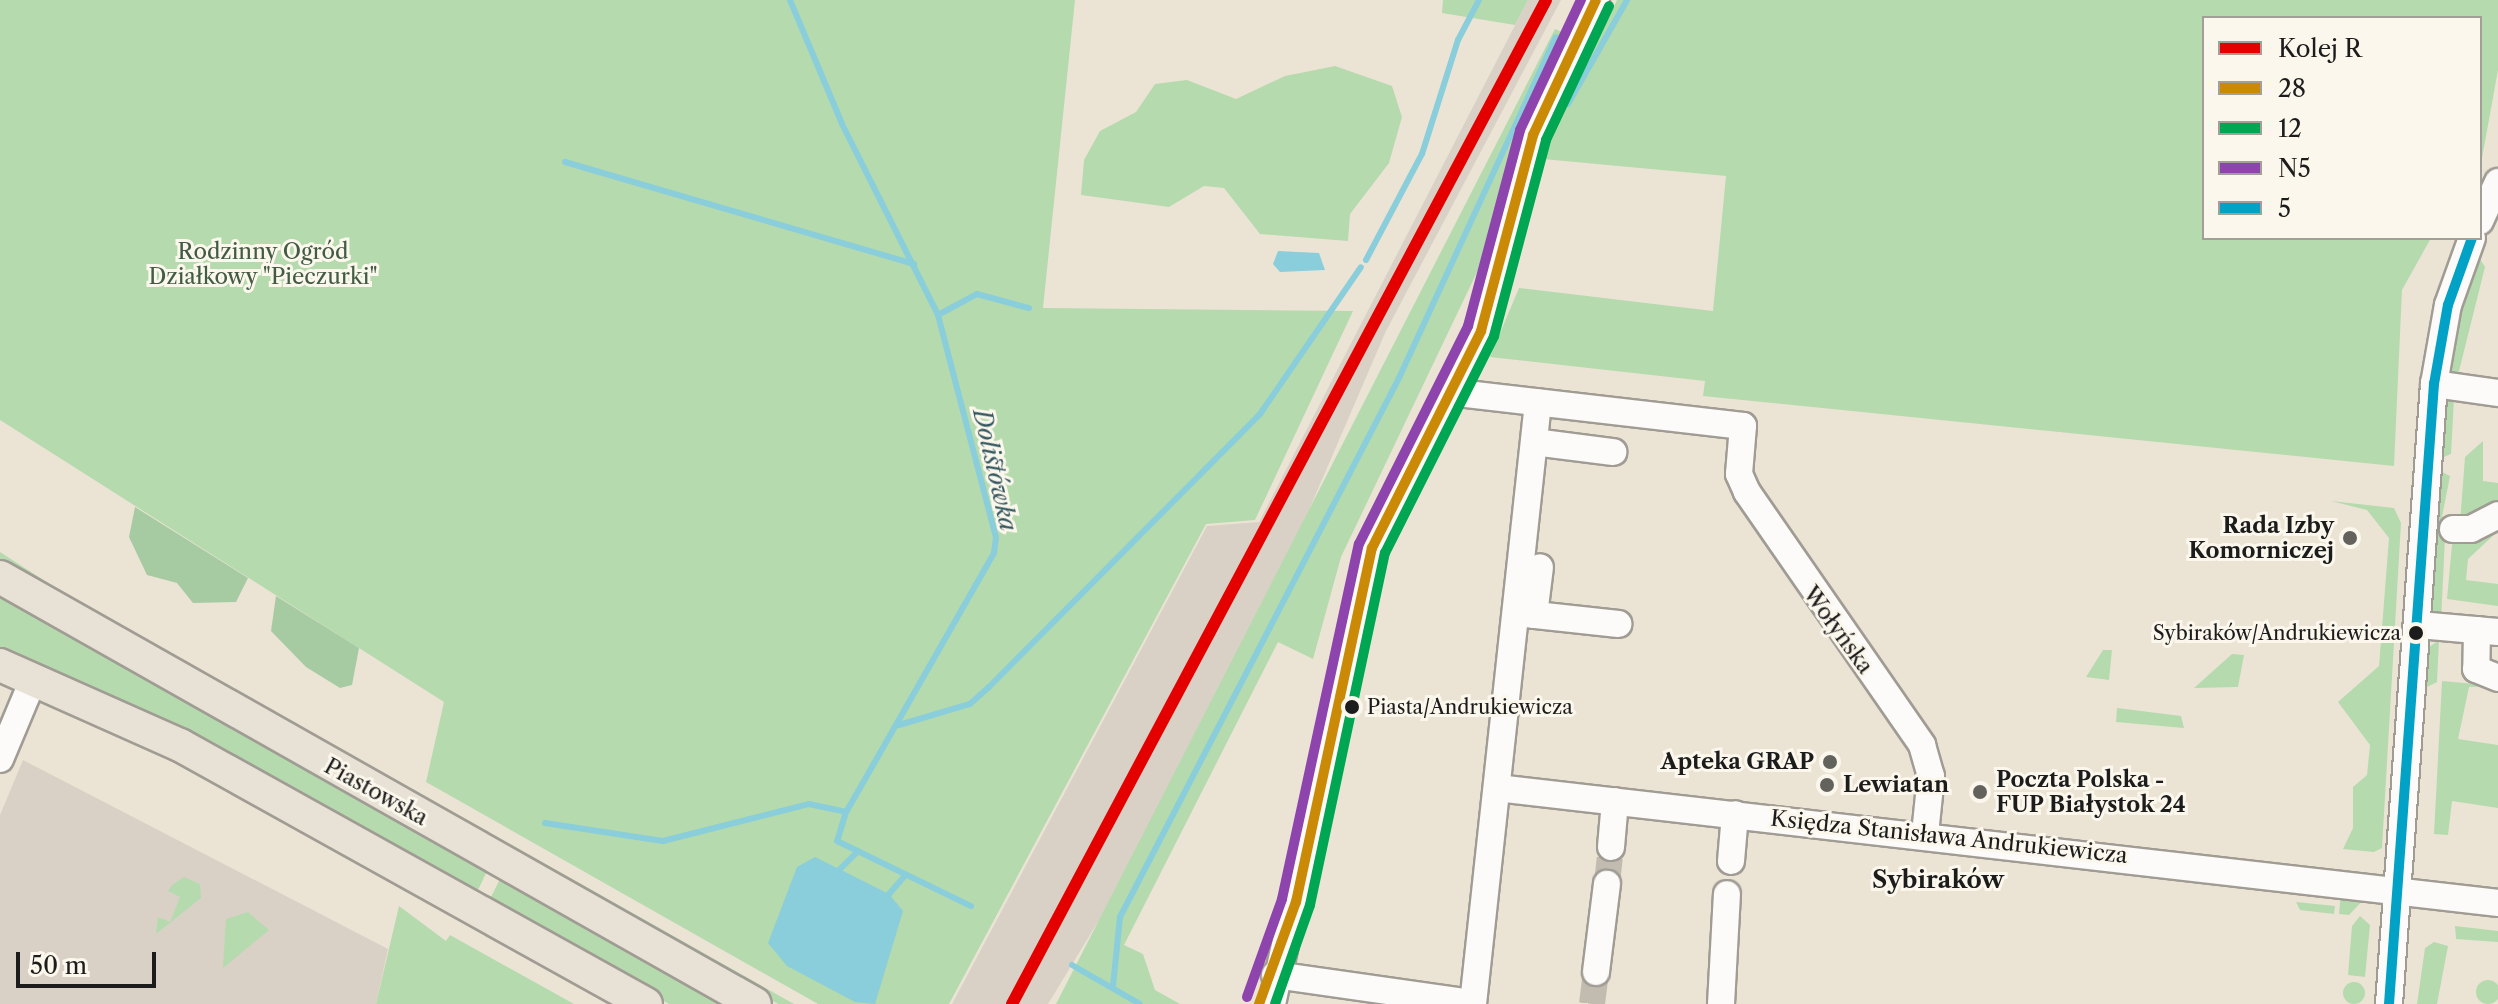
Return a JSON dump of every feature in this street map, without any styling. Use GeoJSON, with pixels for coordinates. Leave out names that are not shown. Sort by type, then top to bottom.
{"type":"FeatureCollection","features":[{"type":"Feature","properties":{"kind":"main road","name":"Piastowska"},"geometry":{"type":"LineString","coordinates":[[0,577],[755,1004]]}},
{"type":"Feature","properties":{"kind":"main road"},"geometry":{"type":"LineString","coordinates":[[0,665],[206,759],[646,1004]]}},
{"type":"Feature","properties":{"kind":"street"},"geometry":{"type":"LineString","coordinates":[[1259,1004],[1274,986],[1359,589],[1391,501],[1449,392],[1498,285],[1533,135],[1596,0]]}},
{"type":"Feature","properties":{"kind":"street"},"geometry":{"type":"LineString","coordinates":[[2482,217],[2498,182]]}},
{"type":"Feature","properties":{"kind":"street"},"geometry":{"type":"LineString","coordinates":[[2389,1004],[2401,888],[2434,384],[2448,305],[2471,240]]}},
{"type":"Feature","properties":{"kind":"street"},"geometry":{"type":"LineString","coordinates":[[2434,384],[2482,397],[2498,376]]}},
{"type":"Feature","properties":{"kind":"street"},"geometry":{"type":"LineString","coordinates":[[1274,986],[1472,1004],[1497,788],[1526,614],[1538,403],[1449,392]]}},
{"type":"Feature","properties":{"kind":"street","name":"Wołyńska"},"geometry":{"type":"LineString","coordinates":[[1538,403],[1743,426],[1739,474],[1747,492],[1922,745],[1931,776],[1925,834]]}},
{"type":"Feature","properties":{"kind":"street"},"geometry":{"type":"LineString","coordinates":[[1534,442],[1600,455]]}},
{"type":"Feature","properties":{"kind":"street"},"geometry":{"type":"LineString","coordinates":[[2453,529],[2471,529],[2498,515]]}},
{"type":"Feature","properties":{"kind":"street"},"geometry":{"type":"LineString","coordinates":[[1526,614],[1540,567]]}},
{"type":"Feature","properties":{"kind":"street"},"geometry":{"type":"LineString","coordinates":[[1526,614],[1618,624]]}},
{"type":"Feature","properties":{"kind":"street"},"geometry":{"type":"LineString","coordinates":[[2419,625],[2488,631],[2476,669],[2498,678]]}},
{"type":"Feature","properties":{"kind":"street"},"geometry":{"type":"LineString","coordinates":[[0,759],[33,680]]}},
{"type":"Feature","properties":{"kind":"street","name":"Księdza Stanisława Andrukiewicza"},"geometry":{"type":"LineString","coordinates":[[1497,788],[2401,888],[2498,903]]}},
{"type":"Feature","properties":{"kind":"street"},"geometry":{"type":"LineString","coordinates":[[1611,847],[1615,801]]}},
{"type":"Feature","properties":{"kind":"street"},"geometry":{"type":"LineString","coordinates":[[1731,861],[1735,814]]}},
{"type":"Feature","properties":{"kind":"street"},"geometry":{"type":"LineString","coordinates":[[1596,972],[1607,884]]}},
{"type":"Feature","properties":{"kind":"street"},"geometry":{"type":"LineString","coordinates":[[1721,1004],[1727,894]]}},
{"type":"Feature","properties":{"kind":"shaded area"},"geometry":{"type":"Polygon","coordinates":[[[1528,0],[1561,0],[1386,331],[1290,554],[1124,879],[1048,1004],[952,1004],[1207,526],[1259,522],[1528,0]]]}},
{"type":"Feature","properties":{"kind":"shaded area"},"geometry":{"type":"Polygon","coordinates":[[[23,760],[388,949],[376,1004],[0,1004],[0,815],[23,760]]]}},
{"type":"Feature","properties":{"kind":"green space","name":"Rodzinny Ogród Działkowy \"Pieczurki\""},"geometry":{"type":"Polygon","coordinates":[[[0,0],[1075,0],[1043,308],[1353,311],[1255,520],[1206,524],[949,1004],[818,1004],[426,782],[444,702],[0,420],[0,0]]]}},
{"type":"Feature","properties":{"kind":"green space"},"geometry":{"type":"Polygon","coordinates":[[[1443,0],[1528,0],[1515,25],[1442,13],[1443,0]]]}},
{"type":"Feature","properties":{"kind":"green space"},"geometry":{"type":"Polygon","coordinates":[[[1617,0],[2498,0],[2498,70],[2482,158],[2482,16],[2202,16],[2202,240],[2430,240],[2402,290],[2394,466],[1703,396],[1705,381],[1490,357],[1519,288],[1713,311],[1726,176],[1543,159],[1617,0]]]}},
{"type":"Feature","properties":{"kind":"green space"},"geometry":{"type":"Polygon","coordinates":[[[1555,29],[1564,33],[1478,270],[1341,557],[1313,659],[1278,642],[1124,945],[1143,954],[1155,990],[1180,1004],[1056,1004],[1555,29]]]}},
{"type":"Feature","properties":{"kind":"green space"},"geometry":{"type":"Polygon","coordinates":[[[1335,66],[1392,86],[1402,117],[1389,163],[1350,214],[1348,241],[1260,234],[1224,188],[1204,186],[1169,207],[1081,195],[1084,160],[1100,131],[1136,112],[1155,84],[1187,80],[1236,99],[1285,76],[1335,66]]]}},
{"type":"Feature","properties":{"kind":"green space"},"geometry":{"type":"Polygon","coordinates":[[[2480,259],[2485,267],[2457,379],[2449,372],[2459,310],[2480,259]]]}},
{"type":"Feature","properties":{"kind":"green space"},"geometry":{"type":"Polygon","coordinates":[[[2454,399],[2451,454],[2439,459],[2444,403],[2454,399]]]}},
{"type":"Feature","properties":{"kind":"green space"},"geometry":{"type":"Polygon","coordinates":[[[2483,441],[2483,481],[2498,483],[2498,508],[2460,523],[2465,457],[2483,441]]]}},
{"type":"Feature","properties":{"kind":"green space"},"geometry":{"type":"Polygon","coordinates":[[[2438,470],[2450,476],[2441,522],[2435,521],[2438,470]]]}},
{"type":"Feature","properties":{"kind":"green space"},"geometry":{"type":"Polygon","coordinates":[[[2331,501],[2394,508],[2401,523],[2382,848],[2374,852],[2343,849],[2353,828],[2353,787],[2367,775],[2370,745],[2338,702],[2379,666],[2389,538],[2367,510],[2331,501]]]}},
{"type":"Feature","properties":{"kind":"green space"},"geometry":{"type":"Polygon","coordinates":[[[135,507],[248,578],[236,602],[193,603],[177,583],[147,575],[129,537],[135,507]]]}},
{"type":"Feature","properties":{"kind":"green space"},"geometry":{"type":"Polygon","coordinates":[[[2498,515],[2498,531],[2468,559],[2466,580],[2498,584],[2498,606],[2447,599],[2453,534],[2498,515]]]}},
{"type":"Feature","properties":{"kind":"green space"},"geometry":{"type":"Polygon","coordinates":[[[2435,533],[2445,538],[2441,621],[2431,609],[2435,533]]]}},
{"type":"Feature","properties":{"kind":"green space"},"geometry":{"type":"Polygon","coordinates":[[[0,552],[90,610],[0,564],[0,552]]]}},
{"type":"Feature","properties":{"kind":"green space"},"geometry":{"type":"Polygon","coordinates":[[[0,589],[489,867],[477,892],[490,899],[502,875],[732,1004],[669,1004],[273,782],[0,653],[0,589]]]}},
{"type":"Feature","properties":{"kind":"green space"},"geometry":{"type":"Polygon","coordinates":[[[276,596],[359,648],[352,685],[340,688],[306,667],[271,631],[276,596]]]}},
{"type":"Feature","properties":{"kind":"green space"},"geometry":{"type":"Polygon","coordinates":[[[101,616],[794,1004],[778,1004],[569,887],[101,616]]]}},
{"type":"Feature","properties":{"kind":"green space"},"geometry":{"type":"Polygon","coordinates":[[[2439,640],[2437,682],[2425,688],[2428,648],[2439,640]]]}},
{"type":"Feature","properties":{"kind":"green space"},"geometry":{"type":"Polygon","coordinates":[[[2103,650],[2112,650],[2109,680],[2086,677],[2103,650]]]}},
{"type":"Feature","properties":{"kind":"green space"},"geometry":{"type":"Polygon","coordinates":[[[2232,654],[2244,655],[2238,687],[2194,688],[2232,654]]]}},
{"type":"Feature","properties":{"kind":"green space"},"geometry":{"type":"Polygon","coordinates":[[[2442,681],[2498,686],[2469,687],[2458,739],[2498,745],[2498,808],[2452,801],[2448,835],[2434,834],[2442,681]]]}},
{"type":"Feature","properties":{"kind":"green space"},"geometry":{"type":"Polygon","coordinates":[[[2117,708],[2181,716],[2184,728],[2116,722],[2117,708]]]}},
{"type":"Feature","properties":{"kind":"green space"},"geometry":{"type":"Polygon","coordinates":[[[184,877],[200,884],[201,898],[156,934],[158,917],[170,922],[180,897],[168,891],[184,877]]]}},
{"type":"Feature","properties":{"kind":"green space"},"geometry":{"type":"Polygon","coordinates":[[[2341,892],[2365,898],[2349,915],[2339,914],[2341,892]]]}},
{"type":"Feature","properties":{"kind":"green space"},"geometry":{"type":"Polygon","coordinates":[[[2296,902],[2335,906],[2334,914],[2300,910],[2296,902]]]}},
{"type":"Feature","properties":{"kind":"green space"},"geometry":{"type":"Polygon","coordinates":[[[399,906],[446,941],[450,935],[574,1004],[376,1004],[399,906]]]}},
{"type":"Feature","properties":{"kind":"green space"},"geometry":{"type":"Polygon","coordinates":[[[248,912],[269,930],[223,968],[226,919],[248,912]]]}},
{"type":"Feature","properties":{"kind":"green space"},"geometry":{"type":"Polygon","coordinates":[[[2360,916],[2370,925],[2365,977],[2348,975],[2352,926],[2360,916]]]}},
{"type":"Feature","properties":{"kind":"green space"},"geometry":{"type":"Polygon","coordinates":[[[2455,926],[2498,931],[2498,942],[2456,939],[2455,926]]]}},
{"type":"Feature","properties":{"kind":"green space"},"geometry":{"type":"Polygon","coordinates":[[[2434,942],[2448,946],[2437,1004],[2417,1004],[2425,948],[2434,942]]]}},
{"type":"Feature","properties":{"kind":"green space"},"geometry":{"type":"Polygon","coordinates":[[[2488,980],[2497,983],[2497,1001],[2488,1004],[2479,1001],[2476,992],[2479,983],[2488,980]]]}},
{"type":"Feature","properties":{"kind":"green space"},"geometry":{"type":"Polygon","coordinates":[[[2354,982],[2362,985],[2365,993],[2362,1001],[2354,1004],[2346,1001],[2343,993],[2346,985],[2354,982]]]}},
{"type":"Feature","properties":{"kind":"water"},"geometry":{"type":"Polygon","coordinates":[[[1278,251],[1319,253],[1325,270],[1280,272],[1273,264],[1278,251]]]}},
{"type":"Feature","properties":{"kind":"water"},"geometry":{"type":"Polygon","coordinates":[[[815,857],[889,894],[903,911],[875,1004],[855,1002],[787,966],[768,943],[797,867],[815,857]]]}},
{"type":"Feature","properties":{"kind":"waterway","name":"Dolistówka"},"geometry":{"type":"LineString","coordinates":[[790,0],[842,124],[938,315],[996,537],[994,553],[846,812],[837,841],[971,906]]}},
{"type":"Feature","properties":{"kind":"waterway"},"geometry":{"type":"LineString","coordinates":[[1366,260],[1422,154],[1458,40],[1479,0]]}},
{"type":"Feature","properties":{"kind":"waterway"},"geometry":{"type":"LineString","coordinates":[[1568,104],[1627,0]]}},
{"type":"Feature","properties":{"kind":"waterway"},"geometry":{"type":"LineString","coordinates":[[1113,986],[1120,917],[1399,378],[1556,37]]}},
{"type":"Feature","properties":{"kind":"waterway"},"geometry":{"type":"LineString","coordinates":[[565,162],[914,264]]}},
{"type":"Feature","properties":{"kind":"waterway"},"geometry":{"type":"LineString","coordinates":[[899,725],[970,704],[989,687],[1260,414],[1361,267]]}},
{"type":"Feature","properties":{"kind":"waterway"},"geometry":{"type":"LineString","coordinates":[[938,315],[977,294],[1029,308]]}},
{"type":"Feature","properties":{"kind":"waterway"},"geometry":{"type":"LineString","coordinates":[[545,823],[663,841],[809,804],[846,812]]}},
{"type":"Feature","properties":{"kind":"waterway"},"geometry":{"type":"LineString","coordinates":[[840,869],[857,852]]}},
{"type":"Feature","properties":{"kind":"waterway"},"geometry":{"type":"LineString","coordinates":[[889,894],[904,877]]}},
{"type":"Feature","properties":{"kind":"waterway","name":"Dolistówka"},"geometry":{"type":"LineString","coordinates":[[1072,965],[1140,1004]]}},
{"type":"Feature","properties":{"kind":"tunnel"},"geometry":{"type":"LineString","coordinates":[[1607,884],[1611,847]]}},
{"type":"Feature","properties":{"kind":"tunnel"},"geometry":{"type":"LineString","coordinates":[[1592,1004],[1596,972]]}},
{"type":"Feature","properties":{"kind":"rail line","name":"R"},"geometry":{"type":"LineString","coordinates":[[1012,1004],[1546,0]]}},
{"type":"Feature","properties":{"kind":"transit line","name":"N5"},"geometry":{"type":"LineString","coordinates":[[1247,997],[1282,899],[1359,544],[1468,326],[1520,130],[1581,0]]}},
{"type":"Feature","properties":{"kind":"transit line","name":"28"},"geometry":{"type":"LineString","coordinates":[[1259,1004],[1296,902],[1372,548],[1481,331],[1533,135],[1596,0]]}},
{"type":"Feature","properties":{"kind":"transit line","name":"12"},"geometry":{"type":"LineString","coordinates":[[1275,1004],[1310,905],[1385,553],[1494,336],[1546,140],[1609,6]]}},
{"type":"Feature","properties":{"kind":"transit line","name":"5"},"geometry":{"type":"LineString","coordinates":[[2389,1004],[2434,384],[2448,305],[2471,240]]}},
{"type":"Feature","properties":{"kind":"place","name":"Rada Izby Komorniczej"},"geometry":{"type":"Point","coordinates":[2350,538]}},
{"type":"Feature","properties":{"kind":"place","name":"Sybiraków/Andrukiewicza"},"geometry":{"type":"Point","coordinates":[2416,633]}},
{"type":"Feature","properties":{"kind":"place","name":"Piasta/Andrukiewicza"},"geometry":{"type":"Point","coordinates":[1352,707]}},
{"type":"Feature","properties":{"kind":"place","name":"Apteka GRAP"},"geometry":{"type":"Point","coordinates":[1830,762]}},
{"type":"Feature","properties":{"kind":"place","name":"Lewiatan"},"geometry":{"type":"Point","coordinates":[1827,785]}},
{"type":"Feature","properties":{"kind":"place","name":"Poczta Polska - FUP Białystok 24"},"geometry":{"type":"Point","coordinates":[1980,792]}},
{"type":"Feature","properties":{"kind":"district","name":"Sybiraków"},"geometry":{"type":"Point","coordinates":[1938,880]}}]}
